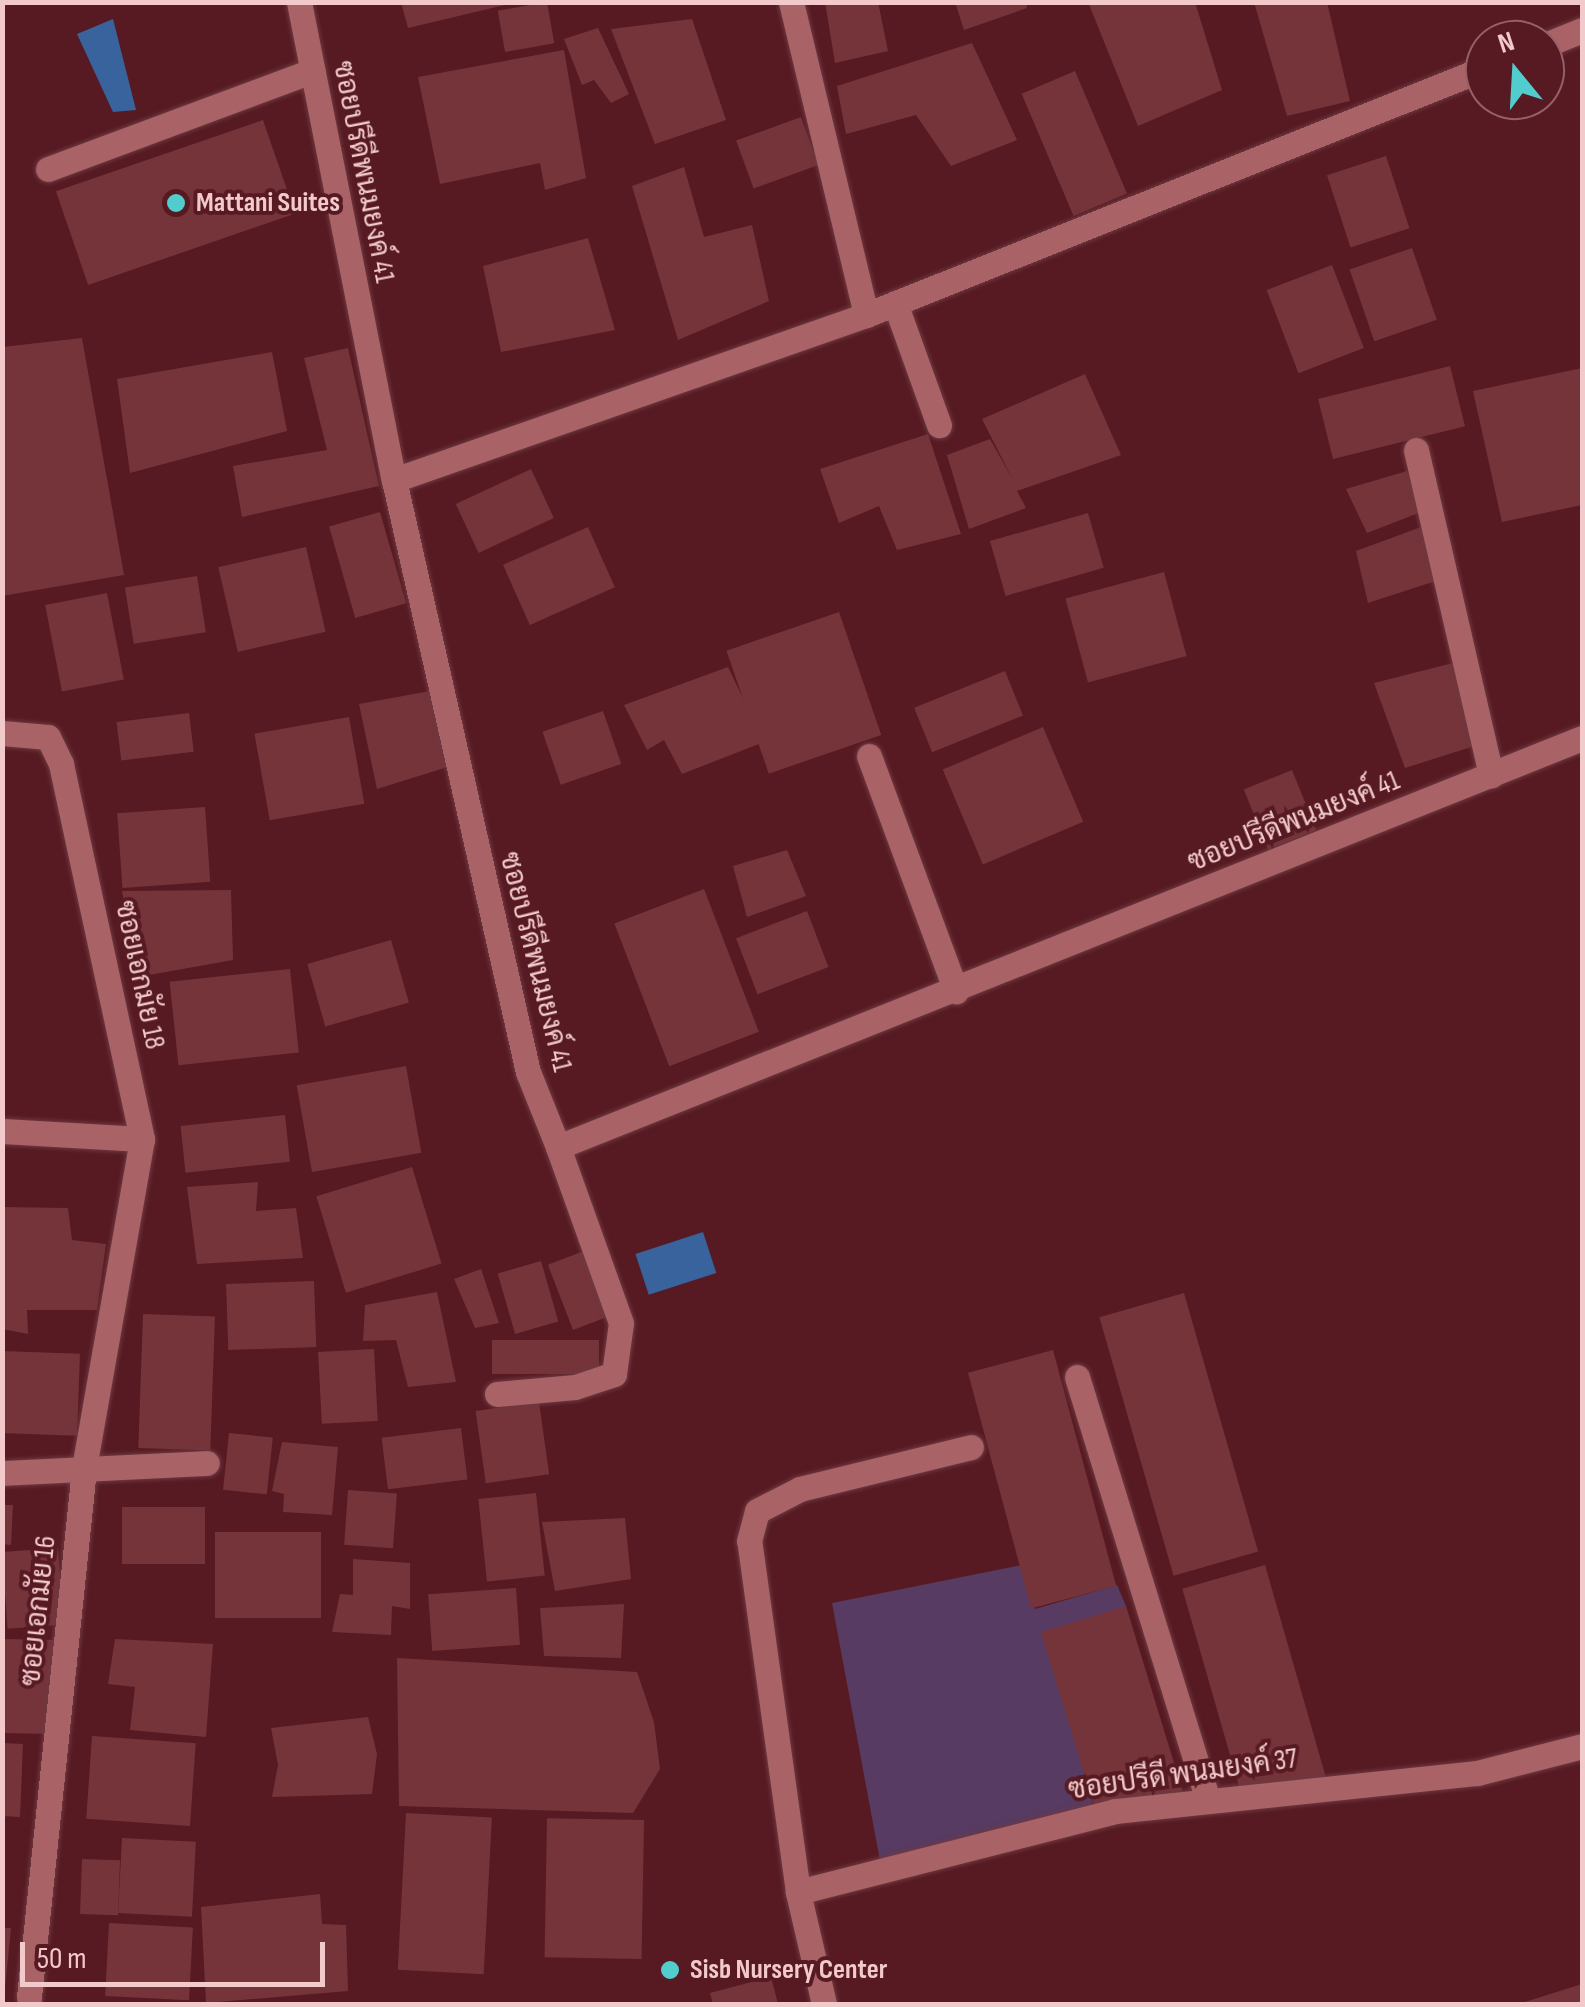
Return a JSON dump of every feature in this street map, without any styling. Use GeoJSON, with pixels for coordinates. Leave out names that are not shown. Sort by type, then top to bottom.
{"type":"FeatureCollection","features":[{"type":"Feature","properties":{"kind":"street","name":"ซอยปรีดีพนมยงค์ 41"},"geometry":{"type":"LineString","coordinates":[[299,2],[394,480],[528,1072],[558,1147],[1582,739]]}},
{"type":"Feature","properties":{"kind":"street"},"geometry":{"type":"LineString","coordinates":[[791,2],[866,315]]}},
{"type":"Feature","properties":{"kind":"street"},"geometry":{"type":"LineString","coordinates":[[48,169],[312,71]]}},
{"type":"Feature","properties":{"kind":"street"},"geometry":{"type":"LineString","coordinates":[[394,480],[866,315],[1465,76]]}},
{"type":"Feature","properties":{"kind":"street"},"geometry":{"type":"LineString","coordinates":[[895,303],[938,426]]}},
{"type":"Feature","properties":{"kind":"street"},"geometry":{"type":"LineString","coordinates":[[1416,450],[1491,775]]}},
{"type":"Feature","properties":{"kind":"street","name":"ซอยเอกมัย 18"},"geometry":{"type":"LineString","coordinates":[[2,733],[48,737],[61,764],[142,1139]]}},
{"type":"Feature","properties":{"kind":"street"},"geometry":{"type":"LineString","coordinates":[[869,756],[956,990]]}},
{"type":"Feature","properties":{"kind":"street"},"geometry":{"type":"LineString","coordinates":[[2,1131],[142,1139]]}},
{"type":"Feature","properties":{"kind":"street","name":"ซอยเอกมัย 16"},"geometry":{"type":"LineString","coordinates":[[29,1997],[84,1469],[142,1139]]}},
{"type":"Feature","properties":{"kind":"street"},"geometry":{"type":"LineString","coordinates":[[496,1394],[575,1387],[614,1374],[621,1323],[558,1147]]}},
{"type":"Feature","properties":{"kind":"street"},"geometry":{"type":"LineString","coordinates":[[1078,1377],[1208,1799]]}},
{"type":"Feature","properties":{"kind":"street"},"geometry":{"type":"LineString","coordinates":[[824,2004],[798,1892],[749,1541],[757,1511],[800,1489],[971,1447]]}},
{"type":"Feature","properties":{"kind":"street"},"geometry":{"type":"LineString","coordinates":[[2,1472],[208,1463]]}},
{"type":"Feature","properties":{"kind":"street","name":"ซอยปรีดี พนมยงค์ 37"},"geometry":{"type":"LineString","coordinates":[[798,1892],[1079,1818],[1208,1799],[1477,1773],[1582,1746]]}},
{"type":"Feature","properties":{"kind":"shaded area"},"geometry":{"type":"Polygon","coordinates":[[[1022,1565],[1035,1609],[1117,1585],[1126,1606],[1091,1809],[881,1866],[832,1603],[1022,1565]]]}},
{"type":"Feature","properties":{"kind":"water"},"geometry":{"type":"Polygon","coordinates":[[[113,19],[136,110],[113,112],[77,34],[113,19]]]}},
{"type":"Feature","properties":{"kind":"water"},"geometry":{"type":"Polygon","coordinates":[[[703,1232],[716,1273],[649,1295],[635,1254],[703,1232]]]}},
{"type":"Feature","properties":{"kind":"building"},"geometry":{"type":"Polygon","coordinates":[[[401,2],[509,2],[509,4],[408,28],[401,2]]]}},
{"type":"Feature","properties":{"kind":"building"},"geometry":{"type":"Polygon","coordinates":[[[547,2],[554,43],[505,52],[498,11],[547,2]]]}},
{"type":"Feature","properties":{"kind":"building"},"geometry":{"type":"Polygon","coordinates":[[[825,2],[878,2],[888,51],[835,63],[825,2]]]}},
{"type":"Feature","properties":{"kind":"building"},"geometry":{"type":"Polygon","coordinates":[[[955,2],[1026,2],[1027,8],[964,30],[955,2]]]}},
{"type":"Feature","properties":{"kind":"building"},"geometry":{"type":"Polygon","coordinates":[[[1088,2],[1195,2],[1222,90],[1138,126],[1088,2]]]}},
{"type":"Feature","properties":{"kind":"building"},"geometry":{"type":"Polygon","coordinates":[[[1254,2],[1327,2],[1350,101],[1287,116],[1254,2]]]}},
{"type":"Feature","properties":{"kind":"building"},"geometry":{"type":"Polygon","coordinates":[[[692,19],[726,120],[655,144],[611,29],[692,19]]]}},
{"type":"Feature","properties":{"kind":"building"},"geometry":{"type":"Polygon","coordinates":[[[598,28],[629,94],[611,103],[594,80],[582,85],[564,39],[598,28]]]}},
{"type":"Feature","properties":{"kind":"building"},"geometry":{"type":"Polygon","coordinates":[[[972,43],[1017,140],[951,166],[916,115],[846,134],[837,86],[972,43]]]}},
{"type":"Feature","properties":{"kind":"building"},"geometry":{"type":"Polygon","coordinates":[[[564,50],[586,178],[545,190],[540,163],[440,184],[418,77],[564,50]]]}},
{"type":"Feature","properties":{"kind":"building"},"geometry":{"type":"Polygon","coordinates":[[[1075,71],[1127,193],[1074,216],[1022,94],[1075,71]]]}},
{"type":"Feature","properties":{"kind":"building"},"geometry":{"type":"Polygon","coordinates":[[[801,117],[818,165],[754,189],[736,141],[801,117]]]}},
{"type":"Feature","properties":{"kind":"building","name":"Mattani Suites"},"geometry":{"type":"Polygon","coordinates":[[[263,120],[295,214],[88,285],[56,191],[263,120]]]}},
{"type":"Feature","properties":{"kind":"building"},"geometry":{"type":"Polygon","coordinates":[[[1386,156],[1409,228],[1351,247],[1327,175],[1386,156]]]}},
{"type":"Feature","properties":{"kind":"building"},"geometry":{"type":"Polygon","coordinates":[[[684,167],[704,237],[752,225],[769,301],[678,340],[632,186],[684,167]]]}},
{"type":"Feature","properties":{"kind":"building"},"geometry":{"type":"Polygon","coordinates":[[[588,238],[615,330],[501,352],[483,266],[588,238]]]}},
{"type":"Feature","properties":{"kind":"building"},"geometry":{"type":"Polygon","coordinates":[[[1412,248],[1437,320],[1374,341],[1350,269],[1412,248]]]}},
{"type":"Feature","properties":{"kind":"building"},"geometry":{"type":"Polygon","coordinates":[[[1332,265],[1364,348],[1299,373],[1267,290],[1332,265]]]}},
{"type":"Feature","properties":{"kind":"building"},"geometry":{"type":"Polygon","coordinates":[[[82,338],[124,575],[2,596],[2,347],[82,338]]]}},
{"type":"Feature","properties":{"kind":"building"},"geometry":{"type":"Polygon","coordinates":[[[348,348],[379,486],[242,517],[233,466],[327,450],[304,358],[348,348]]]}},
{"type":"Feature","properties":{"kind":"building"},"geometry":{"type":"Polygon","coordinates":[[[272,352],[287,431],[130,473],[117,379],[272,352]]]}},
{"type":"Feature","properties":{"kind":"building"},"geometry":{"type":"Polygon","coordinates":[[[1450,366],[1465,426],[1333,459],[1318,399],[1450,366]]]}},
{"type":"Feature","properties":{"kind":"building"},"geometry":{"type":"Polygon","coordinates":[[[1582,368],[1582,505],[1502,522],[1473,391],[1582,368]]]}},
{"type":"Feature","properties":{"kind":"building"},"geometry":{"type":"Polygon","coordinates":[[[1085,374],[1121,455],[1017,491],[1026,508],[969,529],[947,455],[990,439],[1013,480],[982,419],[1085,374]]]}},
{"type":"Feature","properties":{"kind":"building"},"geometry":{"type":"Polygon","coordinates":[[[928,434],[961,534],[897,550],[879,506],[839,523],[820,469],[928,434]]]}},
{"type":"Feature","properties":{"kind":"building"},"geometry":{"type":"Polygon","coordinates":[[[531,469],[554,518],[479,553],[456,504],[531,469]]]}},
{"type":"Feature","properties":{"kind":"building"},"geometry":{"type":"Polygon","coordinates":[[[1407,471],[1421,512],[1367,533],[1346,489],[1407,471]]]}},
{"type":"Feature","properties":{"kind":"building"},"geometry":{"type":"Polygon","coordinates":[[[380,512],[406,603],[355,618],[329,527],[380,512]]]}},
{"type":"Feature","properties":{"kind":"building"},"geometry":{"type":"Polygon","coordinates":[[[1088,513],[1104,568],[1006,596],[990,541],[1088,513]]]}},
{"type":"Feature","properties":{"kind":"building"},"geometry":{"type":"Polygon","coordinates":[[[1432,523],[1445,578],[1368,603],[1356,551],[1432,523]]]}},
{"type":"Feature","properties":{"kind":"building"},"geometry":{"type":"Polygon","coordinates":[[[588,527],[615,587],[530,625],[503,565],[588,527]]]}},
{"type":"Feature","properties":{"kind":"building"},"geometry":{"type":"Polygon","coordinates":[[[306,547],[326,632],[238,652],[218,567],[306,547]]]}},
{"type":"Feature","properties":{"kind":"building"},"geometry":{"type":"Polygon","coordinates":[[[1164,572],[1187,656],[1088,682],[1065,598],[1164,572]]]}},
{"type":"Feature","properties":{"kind":"building"},"geometry":{"type":"Polygon","coordinates":[[[197,576],[206,632],[134,644],[125,587],[197,576]]]}},
{"type":"Feature","properties":{"kind":"building"},"geometry":{"type":"Polygon","coordinates":[[[107,593],[124,679],[62,691],[45,605],[107,593]]]}},
{"type":"Feature","properties":{"kind":"building"},"geometry":{"type":"Polygon","coordinates":[[[839,612],[881,735],[769,774],[726,651],[839,612]]]}},
{"type":"Feature","properties":{"kind":"building"},"geometry":{"type":"Polygon","coordinates":[[[1453,663],[1484,743],[1405,768],[1374,683],[1453,663]]]}},
{"type":"Feature","properties":{"kind":"building"},"geometry":{"type":"Polygon","coordinates":[[[728,667],[764,742],[682,774],[664,740],[647,750],[624,705],[728,667]]]}},
{"type":"Feature","properties":{"kind":"building"},"geometry":{"type":"Polygon","coordinates":[[[1005,671],[1023,716],[932,752],[914,708],[1005,671]]]}},
{"type":"Feature","properties":{"kind":"building"},"geometry":{"type":"Polygon","coordinates":[[[430,691],[451,766],[377,789],[359,704],[430,691]]]}},
{"type":"Feature","properties":{"kind":"building"},"geometry":{"type":"Polygon","coordinates":[[[603,711],[621,764],[561,785],[542,732],[603,711]]]}},
{"type":"Feature","properties":{"kind":"building"},"geometry":{"type":"Polygon","coordinates":[[[189,713],[194,752],[121,761],[117,722],[189,713]]]}},
{"type":"Feature","properties":{"kind":"building"},"geometry":{"type":"Polygon","coordinates":[[[349,717],[364,804],[270,820],[254,734],[349,717]]]}},
{"type":"Feature","properties":{"kind":"building"},"geometry":{"type":"Polygon","coordinates":[[[1043,727],[1083,822],[983,864],[943,770],[1043,727]]]}},
{"type":"Feature","properties":{"kind":"building"},"geometry":{"type":"Polygon","coordinates":[[[1292,770],[1316,830],[1268,850],[1244,789],[1292,770]]]}},
{"type":"Feature","properties":{"kind":"building"},"geometry":{"type":"Polygon","coordinates":[[[205,807],[210,882],[122,888],[117,813],[205,807]]]}},
{"type":"Feature","properties":{"kind":"building"},"geometry":{"type":"Polygon","coordinates":[[[787,850],[806,896],[747,917],[733,866],[787,850]]]}},
{"type":"Feature","properties":{"kind":"building"},"geometry":{"type":"Polygon","coordinates":[[[704,889],[759,1032],[669,1066],[614,923],[704,889]]]}},
{"type":"Feature","properties":{"kind":"building"},"geometry":{"type":"Polygon","coordinates":[[[231,890],[233,960],[138,977],[122,891],[231,890]]]}},
{"type":"Feature","properties":{"kind":"building"},"geometry":{"type":"Polygon","coordinates":[[[807,911],[829,967],[758,994],[736,938],[807,911]]]}},
{"type":"Feature","properties":{"kind":"building"},"geometry":{"type":"Polygon","coordinates":[[[391,940],[409,1002],[325,1026],[307,964],[391,940]]]}},
{"type":"Feature","properties":{"kind":"building"},"geometry":{"type":"Polygon","coordinates":[[[290,969],[299,1053],[178,1065],[170,982],[290,969]]]}},
{"type":"Feature","properties":{"kind":"building"},"geometry":{"type":"Polygon","coordinates":[[[406,1066],[421,1153],[312,1172],[297,1085],[406,1066]]]}},
{"type":"Feature","properties":{"kind":"building"},"geometry":{"type":"Polygon","coordinates":[[[285,1115],[290,1162],[185,1173],[181,1126],[285,1115]]]}},
{"type":"Feature","properties":{"kind":"building"},"geometry":{"type":"Polygon","coordinates":[[[412,1167],[442,1264],[346,1293],[316,1196],[412,1167]]]}},
{"type":"Feature","properties":{"kind":"building"},"geometry":{"type":"Polygon","coordinates":[[[258,1182],[256,1211],[296,1208],[303,1258],[197,1264],[187,1187],[258,1182]]]}},
{"type":"Feature","properties":{"kind":"building"},"geometry":{"type":"Polygon","coordinates":[[[2,1207],[68,1208],[72,1240],[106,1244],[97,1310],[27,1310],[28,1334],[2,1329],[2,1207]]]}},
{"type":"Feature","properties":{"kind":"building"},"geometry":{"type":"Polygon","coordinates":[[[589,1249],[614,1314],[573,1330],[548,1265],[589,1249]]]}},
{"type":"Feature","properties":{"kind":"building"},"geometry":{"type":"Polygon","coordinates":[[[541,1261],[558,1322],[515,1334],[498,1273],[541,1261]]]}},
{"type":"Feature","properties":{"kind":"building"},"geometry":{"type":"Polygon","coordinates":[[[481,1269],[499,1323],[475,1328],[454,1279],[481,1269]]]}},
{"type":"Feature","properties":{"kind":"building"},"geometry":{"type":"Polygon","coordinates":[[[314,1281],[316,1347],[228,1350],[226,1284],[314,1281]]]}},
{"type":"Feature","properties":{"kind":"building"},"geometry":{"type":"Polygon","coordinates":[[[437,1292],[456,1382],[408,1387],[396,1340],[363,1341],[365,1305],[437,1292]]]}},
{"type":"Feature","properties":{"kind":"building"},"geometry":{"type":"Polygon","coordinates":[[[1184,1293],[1258,1552],[1174,1576],[1099,1317],[1184,1293]]]}},
{"type":"Feature","properties":{"kind":"building"},"geometry":{"type":"Polygon","coordinates":[[[143,1314],[215,1317],[210,1450],[138,1448],[143,1314]]]}},
{"type":"Feature","properties":{"kind":"building"},"geometry":{"type":"Polygon","coordinates":[[[492,1340],[599,1340],[599,1374],[492,1374],[492,1340]]]}},
{"type":"Feature","properties":{"kind":"building"},"geometry":{"type":"Polygon","coordinates":[[[374,1349],[378,1421],[322,1424],[318,1352],[374,1349]]]}},
{"type":"Feature","properties":{"kind":"building"},"geometry":{"type":"Polygon","coordinates":[[[1053,1350],[1116,1586],[1031,1608],[968,1373],[1053,1350]]]}},
{"type":"Feature","properties":{"kind":"building"},"geometry":{"type":"Polygon","coordinates":[[[2,1351],[80,1354],[77,1436],[2,1433],[2,1351]]]}},
{"type":"Feature","properties":{"kind":"building"},"geometry":{"type":"Polygon","coordinates":[[[539,1402],[549,1474],[486,1483],[476,1411],[539,1402]]]}},
{"type":"Feature","properties":{"kind":"building"},"geometry":{"type":"Polygon","coordinates":[[[461,1428],[467,1480],[388,1489],[382,1438],[461,1428]]]}},
{"type":"Feature","properties":{"kind":"building"},"geometry":{"type":"Polygon","coordinates":[[[229,1433],[273,1438],[267,1494],[223,1490],[229,1433]]]}},
{"type":"Feature","properties":{"kind":"building"},"geometry":{"type":"Polygon","coordinates":[[[282,1442],[338,1447],[332,1515],[283,1512],[284,1494],[272,1491],[282,1442]]]}},
{"type":"Feature","properties":{"kind":"building"},"geometry":{"type":"Polygon","coordinates":[[[348,1490],[397,1493],[393,1548],[344,1545],[348,1490]]]}},
{"type":"Feature","properties":{"kind":"building"},"geometry":{"type":"Polygon","coordinates":[[[536,1493],[545,1576],[487,1582],[478,1499],[536,1493]]]}},
{"type":"Feature","properties":{"kind":"building"},"geometry":{"type":"Polygon","coordinates":[[[2,1505],[13,1505],[11,1545],[2,1544],[2,1505]]]}},
{"type":"Feature","properties":{"kind":"building"},"geometry":{"type":"Polygon","coordinates":[[[122,1507],[205,1507],[205,1564],[122,1564],[122,1507]]]}},
{"type":"Feature","properties":{"kind":"building"},"geometry":{"type":"Polygon","coordinates":[[[625,1518],[631,1579],[555,1591],[542,1522],[625,1518]]]}},
{"type":"Feature","properties":{"kind":"building"},"geometry":{"type":"Polygon","coordinates":[[[215,1532],[321,1532],[321,1618],[215,1618],[215,1532]]]}},
{"type":"Feature","properties":{"kind":"building"},"geometry":{"type":"Polygon","coordinates":[[[58,1548],[63,1625],[8,1629],[2,1552],[58,1548]]]}},
{"type":"Feature","properties":{"kind":"building"},"geometry":{"type":"Polygon","coordinates":[[[353,1559],[410,1563],[410,1609],[392,1606],[391,1635],[332,1632],[340,1594],[353,1595],[353,1559]]]}},
{"type":"Feature","properties":{"kind":"building"},"geometry":{"type":"Polygon","coordinates":[[[1265,1565],[1326,1779],[1244,1803],[1182,1589],[1265,1565]]]}},
{"type":"Feature","properties":{"kind":"building"},"geometry":{"type":"Polygon","coordinates":[[[516,1588],[520,1645],[432,1651],[428,1594],[516,1588]]]}},
{"type":"Feature","properties":{"kind":"building"},"geometry":{"type":"Polygon","coordinates":[[[624,1604],[621,1658],[544,1656],[540,1608],[624,1604]]]}},
{"type":"Feature","properties":{"kind":"building"},"geometry":{"type":"Polygon","coordinates":[[[1126,1606],[1184,1796],[1099,1822],[1041,1632],[1126,1606]]]}},
{"type":"Feature","properties":{"kind":"building"},"geometry":{"type":"Polygon","coordinates":[[[2,1639],[57,1640],[55,1734],[2,1733],[2,1639]]]}},
{"type":"Feature","properties":{"kind":"building"},"geometry":{"type":"Polygon","coordinates":[[[115,1639],[213,1644],[206,1737],[130,1730],[135,1687],[108,1684],[115,1639]]]}},
{"type":"Feature","properties":{"kind":"building"},"geometry":{"type":"Polygon","coordinates":[[[397,1658],[637,1672],[654,1722],[660,1769],[633,1813],[399,1806],[397,1658]]]}},
{"type":"Feature","properties":{"kind":"building"},"geometry":{"type":"Polygon","coordinates":[[[368,1717],[377,1754],[372,1794],[272,1797],[278,1765],[271,1728],[368,1717]]]}},
{"type":"Feature","properties":{"kind":"building"},"geometry":{"type":"Polygon","coordinates":[[[92,1736],[196,1743],[190,1826],[86,1819],[92,1736]]]}},
{"type":"Feature","properties":{"kind":"building"},"geometry":{"type":"Polygon","coordinates":[[[2,1743],[23,1744],[20,1817],[2,1816],[2,1743]]]}},
{"type":"Feature","properties":{"kind":"building"},"geometry":{"type":"Polygon","coordinates":[[[406,1813],[492,1818],[484,1974],[398,1970],[406,1813]]]}},
{"type":"Feature","properties":{"kind":"building"},"geometry":{"type":"Polygon","coordinates":[[[547,1818],[644,1820],[642,1959],[545,1957],[547,1818]]]}},
{"type":"Feature","properties":{"kind":"building"},"geometry":{"type":"Polygon","coordinates":[[[122,1838],[196,1842],[192,1917],[118,1913],[122,1838]]]}},
{"type":"Feature","properties":{"kind":"building"},"geometry":{"type":"Polygon","coordinates":[[[82,1859],[120,1860],[118,1915],[80,1914],[82,1859]]]}},
{"type":"Feature","properties":{"kind":"building"},"geometry":{"type":"Polygon","coordinates":[[[320,1894],[322,1924],[346,1925],[348,1991],[206,2003],[201,1907],[320,1894]]]}},
{"type":"Feature","properties":{"kind":"building"},"geometry":{"type":"Polygon","coordinates":[[[109,1923],[193,1927],[189,2000],[105,1996],[109,1923]]]}},
{"type":"Feature","properties":{"kind":"building"},"geometry":{"type":"Polygon","coordinates":[[[2,1928],[11,1928],[5,1988],[2,1988],[2,1928]]]}},
{"type":"Feature","properties":{"kind":"building"},"geometry":{"type":"Polygon","coordinates":[[[771,1977],[778,2004],[713,2004],[710,1993],[771,1977]]]}},
{"type":"Feature","properties":{"kind":"building"},"geometry":{"type":"Polygon","coordinates":[[[1582,1984],[1582,2004],[1518,2004],[1582,1984]]]}},
{"type":"Feature","properties":{"kind":"place","name":"Mattani Suites"},"geometry":{"type":"Point","coordinates":[176,203]}},
{"type":"Feature","properties":{"kind":"place","name":"Sisb Nursery Center"},"geometry":{"type":"Point","coordinates":[670,1970]}}]}
